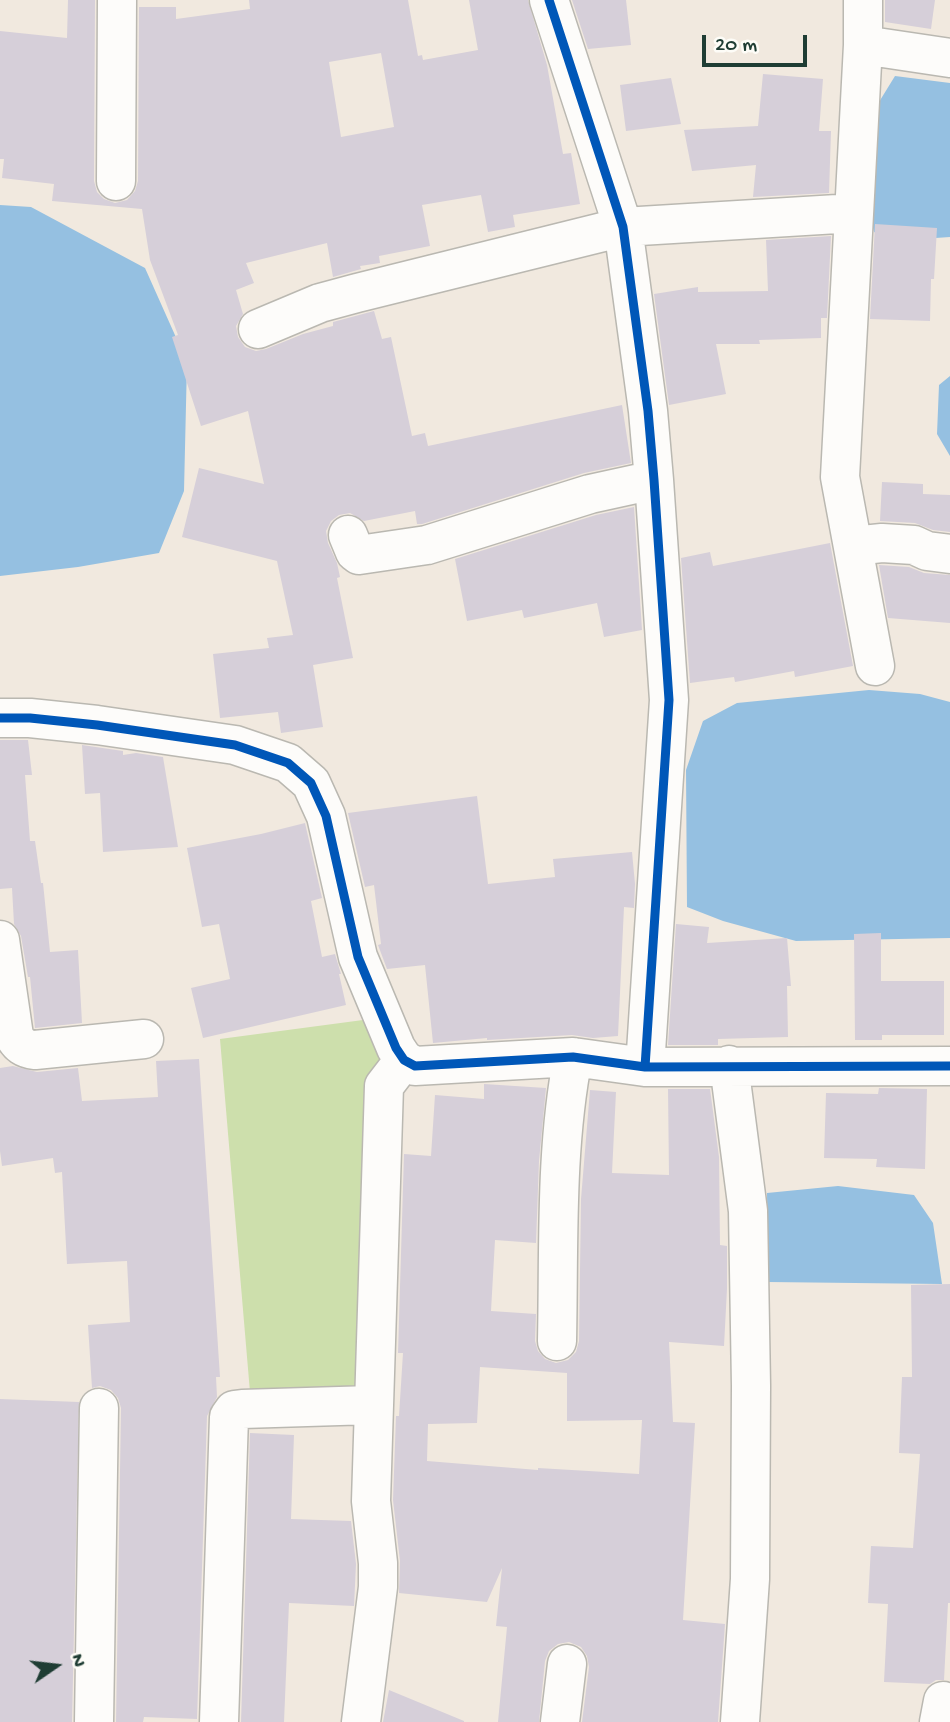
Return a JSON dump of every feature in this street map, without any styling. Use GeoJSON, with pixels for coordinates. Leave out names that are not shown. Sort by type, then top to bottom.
{"type":"FeatureCollection","features":[{"type":"Feature","properties":{"kind":"street"},"geometry":{"type":"LineString","coordinates":[[116,181],[117,0]]}},
{"type":"Feature","properties":{"kind":"street"},"geometry":{"type":"LineString","coordinates":[[549,0],[623,227],[648,411],[669,700],[645,1067]]}},
{"type":"Feature","properties":{"kind":"street"},"geometry":{"type":"LineString","coordinates":[[863,0],[863,45],[840,477],[875,666]]}},
{"type":"Feature","properties":{"kind":"street"},"geometry":{"type":"LineString","coordinates":[[863,45],[950,58]]}},
{"type":"Feature","properties":{"kind":"street"},"geometry":{"type":"LineString","coordinates":[[258,329],[320,303],[623,227],[854,213]]}},
{"type":"Feature","properties":{"kind":"street"},"geometry":{"type":"LineString","coordinates":[[348,536],[359,555],[427,545],[590,494],[654,480]]}},
{"type":"Feature","properties":{"kind":"street"},"geometry":{"type":"LineString","coordinates":[[853,546],[882,543],[914,545],[927,551],[950,554]]}},
{"type":"Feature","properties":{"kind":"street"},"geometry":{"type":"LineString","coordinates":[[0,718],[30,718],[97,725],[235,745],[288,763],[311,783],[326,816],[358,957],[397,1048],[404,1060],[415,1066],[573,1056],[645,1067],[950,1066]]}},
{"type":"Feature","properties":{"kind":"street"},"geometry":{"type":"LineString","coordinates":[[0,940],[14,1036],[18,1044],[35,1050],[144,1039]]}},
{"type":"Feature","properties":{"kind":"street"},"geometry":{"type":"LineString","coordinates":[[557,1341],[562,1150],[565,1098],[573,1056]]}},
{"type":"Feature","properties":{"kind":"street"},"geometry":{"type":"LineString","coordinates":[[361,1722],[378,1587],[378,1563],[370,1501],[384,1086],[404,1060]]}},
{"type":"Feature","properties":{"kind":"street"},"geometry":{"type":"LineString","coordinates":[[729,1065],[748,1211],[749,1251],[750,1579],[740,1722]]}},
{"type":"Feature","properties":{"kind":"street"},"geometry":{"type":"LineString","coordinates":[[219,1722],[229,1416],[234,1410],[242,1409],[372,1405]]}},
{"type":"Feature","properties":{"kind":"street"},"geometry":{"type":"LineString","coordinates":[[93,1722],[99,1408]]}},
{"type":"Feature","properties":{"kind":"street"},"geometry":{"type":"LineString","coordinates":[[561,1722],[567,1664]]}},
{"type":"Feature","properties":{"kind":"green space"},"geometry":{"type":"Polygon","coordinates":[[[363,1020],[396,1056],[380,1395],[251,1404],[220,1039],[363,1020]]]}},
{"type":"Feature","properties":{"kind":"water"},"geometry":{"type":"Polygon","coordinates":[[[895,76],[950,83],[950,237],[892,241],[874,232],[865,195],[879,102],[895,76]]]}},
{"type":"Feature","properties":{"kind":"water"},"geometry":{"type":"Polygon","coordinates":[[[0,205],[31,207],[145,268],[187,362],[184,491],[159,553],[78,567],[0,576],[0,205]]]}},
{"type":"Feature","properties":{"kind":"water"},"geometry":{"type":"Polygon","coordinates":[[[950,376],[950,456],[937,434],[939,385],[950,376]]]}},
{"type":"Feature","properties":{"kind":"water"},"geometry":{"type":"Polygon","coordinates":[[[869,690],[920,694],[950,702],[950,938],[796,941],[723,921],[687,907],[686,770],[703,721],[737,703],[869,690]]]}},
{"type":"Feature","properties":{"kind":"water"},"geometry":{"type":"Polygon","coordinates":[[[838,1186],[914,1195],[933,1223],[942,1284],[768,1282],[767,1193],[838,1186]]]}},
{"type":"Feature","properties":{"kind":"building"},"geometry":{"type":"Polygon","coordinates":[[[68,0],[95,0],[94,181],[97,192],[104,199],[115,203],[127,200],[135,191],[138,181],[139,7],[176,7],[176,19],[250,9],[249,0],[408,0],[418,56],[422,55],[423,60],[478,50],[469,0],[528,0],[547,65],[563,154],[571,153],[580,204],[513,215],[515,227],[488,232],[481,195],[422,205],[430,246],[379,256],[380,263],[360,266],[361,269],[333,277],[327,243],[246,263],[254,283],[236,290],[243,314],[236,326],[238,337],[245,347],[256,351],[333,326],[333,322],[374,311],[382,339],[391,337],[412,436],[425,433],[428,446],[622,405],[631,463],[584,473],[422,524],[417,524],[415,511],[364,521],[350,513],[339,515],[331,521],[326,531],[340,577],[337,578],[353,658],[313,665],[323,727],[281,733],[278,712],[220,718],[213,654],[269,648],[267,638],[293,635],[277,561],[182,537],[199,468],[264,484],[248,411],[201,426],[172,337],[178,335],[150,260],[142,209],[52,201],[54,184],[2,178],[4,159],[0,159],[0,31],[67,38],[68,0]],[[381,53],[329,62],[341,137],[394,127],[381,53]]]}},
{"type":"Feature","properties":{"kind":"building"},"geometry":{"type":"Polygon","coordinates":[[[572,0],[626,0],[631,45],[588,49],[572,0]]]}},
{"type":"Feature","properties":{"kind":"building"},"geometry":{"type":"Polygon","coordinates":[[[885,0],[935,0],[931,29],[885,22],[885,0]]]}},
{"type":"Feature","properties":{"kind":"building"},"geometry":{"type":"Polygon","coordinates":[[[763,74],[823,79],[819,131],[831,131],[829,193],[753,197],[756,165],[692,171],[684,130],[758,126],[763,74]]]}},
{"type":"Feature","properties":{"kind":"building"},"geometry":{"type":"Polygon","coordinates":[[[671,78],[681,124],[626,131],[620,85],[671,78]]]}},
{"type":"Feature","properties":{"kind":"building"},"geometry":{"type":"Polygon","coordinates":[[[875,224],[937,228],[934,279],[931,279],[930,321],[870,319],[875,224]]]}},
{"type":"Feature","properties":{"kind":"building"},"geometry":{"type":"Polygon","coordinates":[[[831,236],[827,318],[821,318],[821,338],[759,340],[760,344],[716,344],[726,394],[669,405],[654,294],[698,287],[698,292],[768,291],[766,240],[831,236]]]}},
{"type":"Feature","properties":{"kind":"building"},"geometry":{"type":"Polygon","coordinates":[[[882,482],[923,484],[923,494],[950,495],[950,532],[933,530],[915,523],[880,521],[882,482]]]}},
{"type":"Feature","properties":{"kind":"building"},"geometry":{"type":"Polygon","coordinates":[[[634,507],[642,630],[604,637],[597,603],[524,618],[522,610],[467,621],[455,559],[596,515],[634,507]]]}},
{"type":"Feature","properties":{"kind":"building"},"geometry":{"type":"Polygon","coordinates":[[[830,543],[853,666],[795,677],[794,671],[735,682],[734,677],[690,683],[681,558],[710,552],[713,566],[830,543]]]}},
{"type":"Feature","properties":{"kind":"building"},"geometry":{"type":"Polygon","coordinates":[[[879,565],[909,567],[924,573],[950,575],[950,623],[888,618],[879,565]]]}},
{"type":"Feature","properties":{"kind":"building"},"geometry":{"type":"Polygon","coordinates":[[[0,740],[28,740],[32,775],[25,775],[30,841],[35,841],[43,883],[50,952],[78,950],[82,1023],[35,1028],[30,977],[21,936],[14,924],[12,888],[0,889],[0,740]]]}},
{"type":"Feature","properties":{"kind":"building"},"geometry":{"type":"Polygon","coordinates":[[[82,745],[123,751],[123,755],[136,753],[163,757],[178,847],[103,852],[100,793],[85,794],[82,745]]]}},
{"type":"Feature","properties":{"kind":"building"},"geometry":{"type":"Polygon","coordinates":[[[477,796],[488,884],[555,877],[553,859],[632,852],[634,908],[624,907],[618,1036],[487,1038],[433,1043],[425,965],[387,969],[378,945],[381,944],[374,885],[365,887],[348,813],[477,796]]]}},
{"type":"Feature","properties":{"kind":"building"},"geometry":{"type":"Polygon","coordinates":[[[305,823],[322,898],[311,901],[322,957],[335,954],[346,1005],[203,1038],[191,988],[230,979],[219,924],[202,927],[187,848],[305,823]]]}},
{"type":"Feature","properties":{"kind":"building"},"geometry":{"type":"Polygon","coordinates":[[[676,924],[709,927],[707,943],[787,938],[791,986],[787,986],[788,1037],[718,1039],[718,1045],[668,1045],[676,924]]]}},
{"type":"Feature","properties":{"kind":"building"},"geometry":{"type":"Polygon","coordinates":[[[881,933],[881,981],[944,981],[944,1035],[882,1035],[882,1040],[855,1040],[854,934],[881,933]]]}},
{"type":"Feature","properties":{"kind":"building"},"geometry":{"type":"Polygon","coordinates":[[[199,1059],[220,1377],[216,1377],[217,1397],[207,1416],[197,1719],[144,1717],[143,1722],[116,1722],[121,1408],[118,1398],[111,1390],[100,1386],[92,1388],[88,1325],[130,1322],[127,1261],[67,1264],[62,1172],[55,1173],[53,1158],[2,1166],[0,1068],[13,1066],[37,1072],[78,1068],[82,1101],[158,1097],[156,1061],[199,1059]]]}},
{"type":"Feature","properties":{"kind":"building"},"geometry":{"type":"Polygon","coordinates":[[[484,1084],[546,1088],[539,1161],[536,1243],[495,1240],[491,1311],[536,1314],[535,1341],[538,1351],[545,1359],[556,1363],[568,1360],[576,1352],[579,1341],[581,1199],[590,1090],[616,1092],[612,1173],[669,1175],[668,1089],[710,1089],[719,1157],[720,1245],[727,1246],[724,1346],[669,1342],[673,1422],[695,1423],[683,1620],[725,1624],[718,1722],[582,1722],[589,1667],[587,1656],[581,1647],[569,1642],[558,1644],[549,1651],[545,1661],[539,1722],[498,1722],[507,1627],[496,1626],[502,1568],[487,1602],[399,1593],[400,1561],[393,1500],[396,1416],[399,1416],[403,1353],[398,1353],[404,1154],[431,1156],[435,1095],[484,1099],[484,1084]],[[480,1367],[477,1423],[428,1424],[427,1461],[538,1470],[639,1474],[642,1420],[567,1421],[567,1373],[480,1367]]]}},
{"type":"Feature","properties":{"kind":"building"},"geometry":{"type":"Polygon","coordinates":[[[879,1088],[927,1089],[925,1169],[876,1167],[877,1159],[824,1158],[826,1093],[878,1094],[879,1088]]]}},
{"type":"Feature","properties":{"kind":"building"},"geometry":{"type":"Polygon","coordinates":[[[950,1284],[950,1603],[944,1680],[936,1680],[930,1684],[884,1682],[888,1604],[868,1603],[871,1546],[913,1548],[920,1454],[899,1453],[902,1377],[912,1377],[911,1285],[950,1284]]]}},
{"type":"Feature","properties":{"kind":"building"},"geometry":{"type":"Polygon","coordinates":[[[0,1399],[79,1402],[72,1722],[0,1722],[0,1399]]]}},
{"type":"Feature","properties":{"kind":"building"},"geometry":{"type":"Polygon","coordinates":[[[250,1433],[294,1435],[291,1519],[351,1521],[356,1564],[354,1606],[289,1603],[284,1722],[241,1722],[250,1433]]]}},
{"type":"Feature","properties":{"kind":"building"},"geometry":{"type":"Polygon","coordinates":[[[389,1690],[464,1721],[464,1722],[383,1722],[389,1690]]]}},
{"type":"Feature","properties":{"kind":"cycle path"},"geometry":{"type":"LineString","coordinates":[[549,0],[623,227],[648,411],[669,700],[645,1067]]}},
{"type":"Feature","properties":{"kind":"cycle path"},"geometry":{"type":"LineString","coordinates":[[0,718],[30,718],[97,725],[235,745],[288,763],[311,783],[326,816],[358,957],[396,1048],[404,1060],[415,1066],[573,1057],[645,1067],[950,1066]]}}]}
